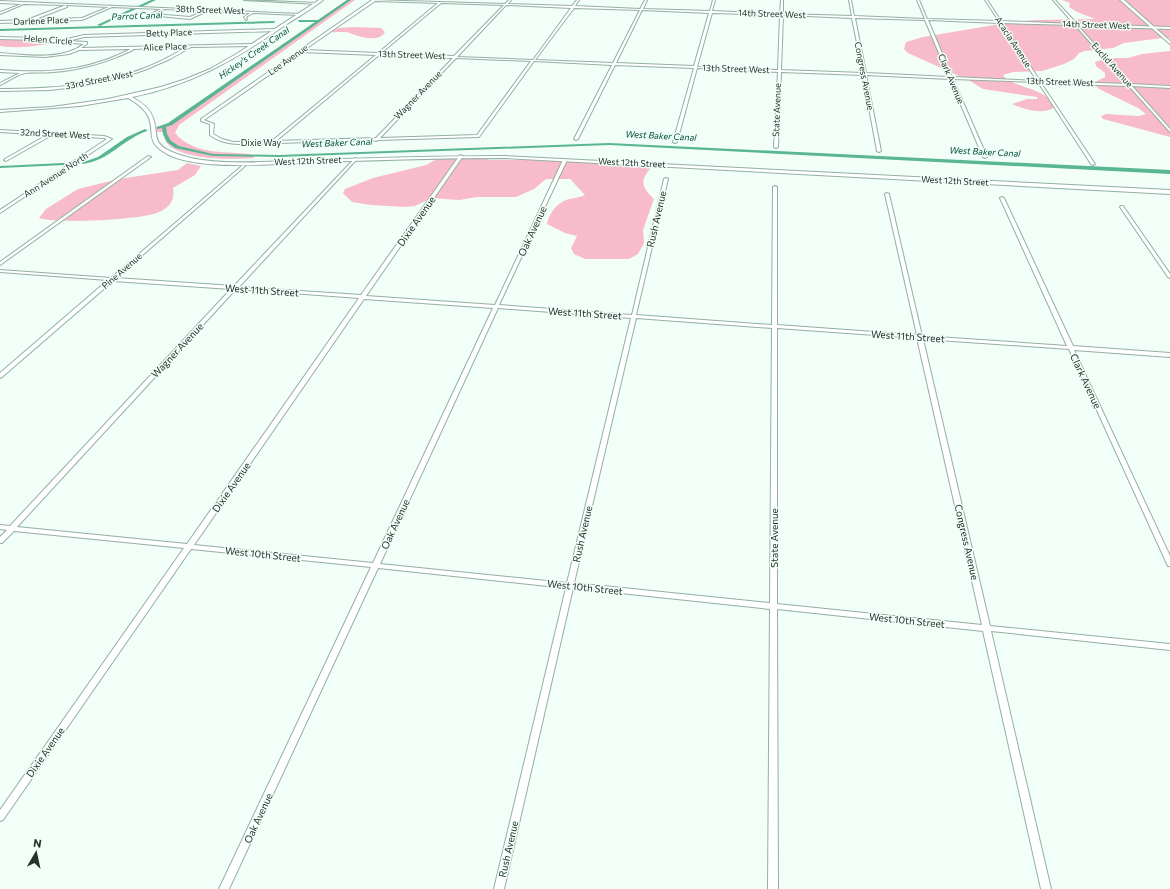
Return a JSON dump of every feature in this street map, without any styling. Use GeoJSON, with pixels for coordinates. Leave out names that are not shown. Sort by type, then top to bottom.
{"type":"FeatureCollection","features":[{"type":"Feature","properties":{"kind":"street"},"geometry":{"type":"LineString","coordinates":[[13,2],[19,0]]}},
{"type":"Feature","properties":{"kind":"street"},"geometry":{"type":"LineString","coordinates":[[245,0],[317,3]]}},
{"type":"Feature","properties":{"kind":"street"},"geometry":{"type":"LineString","coordinates":[[0,111],[63,106],[127,96],[176,84],[204,73],[252,45],[321,0]]}},
{"type":"Feature","properties":{"kind":"street","name":"14th Street West"},"geometry":{"type":"LineString","coordinates":[[374,0],[441,1],[505,5],[1170,28]]}},
{"type":"Feature","properties":{"kind":"street","name":"Lee Avenue"},"geometry":{"type":"LineString","coordinates":[[202,120],[374,0]]}},
{"type":"Feature","properties":{"kind":"street","name":"Wagner Avenue"},"geometry":{"type":"LineString","coordinates":[[376,140],[510,0]]}},
{"type":"Feature","properties":{"kind":"street"},"geometry":{"type":"LineString","coordinates":[[534,60],[578,0]]}},
{"type":"Feature","properties":{"kind":"street"},"geometry":{"type":"LineString","coordinates":[[576,139],[646,0]]}},
{"type":"Feature","properties":{"kind":"street"},"geometry":{"type":"LineString","coordinates":[[676,142],[714,0]]}},
{"type":"Feature","properties":{"kind":"street","name":"State Avenue"},"geometry":{"type":"LineString","coordinates":[[776,147],[782,0]]}},
{"type":"Feature","properties":{"kind":"street","name":"Congress Avenue"},"geometry":{"type":"LineString","coordinates":[[850,0],[879,151]]}},
{"type":"Feature","properties":{"kind":"street","name":"Clark Avenue"},"geometry":{"type":"LineString","coordinates":[[918,0],[984,157]]}},
{"type":"Feature","properties":{"kind":"street","name":"Acacia Avenue"},"geometry":{"type":"LineString","coordinates":[[986,0],[1093,164]]}},
{"type":"Feature","properties":{"kind":"street","name":"Euclid Avenue"},"geometry":{"type":"LineString","coordinates":[[1054,0],[1170,131]]}},
{"type":"Feature","properties":{"kind":"street"},"geometry":{"type":"LineString","coordinates":[[1122,0],[1170,43]]}},
{"type":"Feature","properties":{"kind":"street"},"geometry":{"type":"LineString","coordinates":[[272,143],[441,1]]}},
{"type":"Feature","properties":{"kind":"street","name":"38th Street West"},"geometry":{"type":"LineString","coordinates":[[0,2],[299,14]]}},
{"type":"Feature","properties":{"kind":"street"},"geometry":{"type":"LineString","coordinates":[[0,13],[26,3]]}},
{"type":"Feature","properties":{"kind":"street"},"geometry":{"type":"LineString","coordinates":[[29,21],[69,4]]}},
{"type":"Feature","properties":{"kind":"street","name":"Darlene Place"},"geometry":{"type":"LineString","coordinates":[[0,22],[82,19],[112,6]]}},
{"type":"Feature","properties":{"kind":"street"},"geometry":{"type":"LineString","coordinates":[[163,8],[150,15],[190,18],[208,10]]}},
{"type":"Feature","properties":{"kind":"street"},"geometry":{"type":"LineString","coordinates":[[246,19],[246,16],[253,12]]}},
{"type":"Feature","properties":{"kind":"street","name":"Betty Place"},"geometry":{"type":"LineString","coordinates":[[64,41],[84,36],[274,30]]}},
{"type":"Feature","properties":{"kind":"street","name":"Helen Circle"},"geometry":{"type":"LineString","coordinates":[[0,38],[64,41],[86,44],[78,49]]}},
{"type":"Feature","properties":{"kind":"street","name":"Alice Place"},"geometry":{"type":"LineString","coordinates":[[0,54],[47,56],[78,49],[252,45]]}},
{"type":"Feature","properties":{"kind":"street","name":"33rd Street West"},"geometry":{"type":"LineString","coordinates":[[0,90],[53,88],[114,79],[158,65],[191,46]]}},
{"type":"Feature","properties":{"kind":"street"},"geometry":{"type":"LineString","coordinates":[[0,71],[61,71],[90,67],[111,60],[133,48]]}},
{"type":"Feature","properties":{"kind":"street","name":"13th Street West"},"geometry":{"type":"LineString","coordinates":[[302,51],[1170,87]]}},
{"type":"Feature","properties":{"kind":"street","name":"Dixie Way"},"geometry":{"type":"LineString","coordinates":[[202,120],[212,124],[211,134],[220,140],[235,142],[272,143],[478,136],[534,60]]}},
{"type":"Feature","properties":{"kind":"street"},"geometry":{"type":"LineString","coordinates":[[0,84],[24,72]]}},
{"type":"Feature","properties":{"kind":"street","name":"West 12th Street"},"geometry":{"type":"LineString","coordinates":[[127,96],[141,105],[149,114],[153,137],[157,143],[167,151],[185,157],[233,163],[461,156],[565,160],[1170,192]]}},
{"type":"Feature","properties":{"kind":"street","name":"32nd Street West"},"geometry":{"type":"LineString","coordinates":[[0,131],[110,138]]}},
{"type":"Feature","properties":{"kind":"street"},"geometry":{"type":"LineString","coordinates":[[6,160],[51,134]]}},
{"type":"Feature","properties":{"kind":"street","name":"Ann Avenue North"},"geometry":{"type":"LineString","coordinates":[[0,212],[99,147],[110,138]]}},
{"type":"Feature","properties":{"kind":"street","name":"Dixie Avenue"},"geometry":{"type":"LineString","coordinates":[[0,817],[461,156]]}},
{"type":"Feature","properties":{"kind":"street"},"geometry":{"type":"LineString","coordinates":[[0,264],[149,157]]}},
{"type":"Feature","properties":{"kind":"street","name":"Wagner Avenue"},"geometry":{"type":"LineString","coordinates":[[0,541],[355,160]]}},
{"type":"Feature","properties":{"kind":"street","name":"Oak Avenue"},"geometry":{"type":"LineString","coordinates":[[224,889],[565,160]]}},
{"type":"Feature","properties":{"kind":"street","name":"Pine Avenue"},"geometry":{"type":"LineString","coordinates":[[0,376],[243,166]]}},
{"type":"Feature","properties":{"kind":"street","name":"Rush Avenue"},"geometry":{"type":"LineString","coordinates":[[499,889],[666,179]]}},
{"type":"Feature","properties":{"kind":"street","name":"State Avenue"},"geometry":{"type":"LineString","coordinates":[[772,889],[775,187]]}},
{"type":"Feature","properties":{"kind":"street","name":"Congress Avenue"},"geometry":{"type":"LineString","coordinates":[[887,194],[1046,889]]}},
{"type":"Feature","properties":{"kind":"street","name":"Clark Avenue"},"geometry":{"type":"LineString","coordinates":[[1002,198],[1170,564]]}},
{"type":"Feature","properties":{"kind":"street"},"geometry":{"type":"LineString","coordinates":[[1122,207],[1170,277]]}},
{"type":"Feature","properties":{"kind":"street","name":"West 11th Street"},"geometry":{"type":"LineString","coordinates":[[0,271],[1170,355]]}},
{"type":"Feature","properties":{"kind":"street","name":"West 10th Street"},"geometry":{"type":"LineString","coordinates":[[0,527],[1170,648]]}},
{"type":"Feature","properties":{"kind":"shaded area"},"geometry":{"type":"Polygon","coordinates":[[[347,0],[355,0],[179,125],[175,133],[183,141],[192,146],[212,151],[255,155],[253,158],[231,159],[200,157],[174,149],[166,142],[164,132],[155,132],[155,127],[169,124],[347,0]]]}},
{"type":"Feature","properties":{"kind":"shaded area"},"geometry":{"type":"Polygon","coordinates":[[[1062,0],[1120,0],[1162,38],[1124,43],[1113,48],[1085,51],[1079,53],[1074,59],[1064,64],[1042,71],[1013,72],[1003,75],[1013,83],[1045,95],[1051,100],[1055,107],[1045,111],[1028,110],[1012,104],[1027,99],[1037,99],[1037,97],[983,89],[970,81],[908,53],[904,49],[906,42],[923,37],[1006,23],[1034,20],[1095,19],[1077,12],[1069,7],[1070,3],[1062,0]]]}},
{"type":"Feature","properties":{"kind":"shaded area"},"geometry":{"type":"Polygon","coordinates":[[[1123,0],[1170,0],[1170,38],[1166,38],[1123,0]]]}},
{"type":"Feature","properties":{"kind":"shaded area"},"geometry":{"type":"Polygon","coordinates":[[[339,28],[381,28],[385,32],[378,37],[369,38],[348,32],[331,32],[339,28]]]}},
{"type":"Feature","properties":{"kind":"shaded area"},"geometry":{"type":"Polygon","coordinates":[[[0,37],[32,38],[53,43],[26,47],[7,47],[0,46],[0,37]]]}},
{"type":"Feature","properties":{"kind":"shaded area"},"geometry":{"type":"Polygon","coordinates":[[[1170,51],[1170,137],[1103,119],[1101,116],[1106,114],[1139,116],[1146,114],[1138,108],[1099,89],[1093,83],[1105,77],[1105,73],[1096,66],[1095,62],[1106,58],[1128,58],[1142,54],[1170,51]]]}},
{"type":"Feature","properties":{"kind":"shaded area"},"geometry":{"type":"Polygon","coordinates":[[[461,157],[490,160],[537,160],[620,164],[651,168],[645,177],[644,184],[647,191],[654,199],[643,230],[644,243],[638,254],[629,259],[585,259],[574,254],[571,248],[577,236],[565,233],[547,224],[551,213],[559,204],[566,200],[585,195],[570,179],[546,179],[534,189],[516,197],[477,197],[459,200],[432,198],[415,206],[405,207],[371,205],[352,202],[343,193],[345,189],[373,178],[426,165],[437,159],[461,157]]]}},
{"type":"Feature","properties":{"kind":"shaded area"},"geometry":{"type":"Polygon","coordinates":[[[187,163],[201,166],[195,175],[173,188],[171,203],[159,212],[136,217],[80,221],[48,220],[39,218],[46,209],[78,189],[119,179],[178,170],[187,163]]]}},
{"type":"Feature","properties":{"kind":"waterway"},"geometry":{"type":"LineString","coordinates":[[140,6],[154,0]]}},
{"type":"Feature","properties":{"kind":"waterway","name":"Hickey's Creek Canal"},"geometry":{"type":"LineString","coordinates":[[319,21],[349,0]]}},
{"type":"Feature","properties":{"kind":"waterway"},"geometry":{"type":"LineString","coordinates":[[99,25],[134,9]]}},
{"type":"Feature","properties":{"kind":"waterway","name":"Parrot Canal"},"geometry":{"type":"LineString","coordinates":[[299,21],[319,21]]}},
{"type":"Feature","properties":{"kind":"waterway","name":"Hickey's Creek Canal"},"geometry":{"type":"LineString","coordinates":[[159,128],[170,124],[319,21]]}},
{"type":"Feature","properties":{"kind":"waterway","name":"Parrot Canal"},"geometry":{"type":"LineString","coordinates":[[0,30],[274,22]]}},
{"type":"Feature","properties":{"kind":"waterway","name":"West Baker Canal"},"geometry":{"type":"LineString","coordinates":[[164,127],[165,134],[169,142],[177,147],[213,155],[279,156],[609,144],[1170,172]]}},
{"type":"Feature","properties":{"kind":"waterway"},"geometry":{"type":"LineString","coordinates":[[83,163],[92,162],[108,154],[129,138],[145,130]]}},
{"type":"Feature","properties":{"kind":"waterway"},"geometry":{"type":"LineString","coordinates":[[0,167],[63,164]]}}]}
